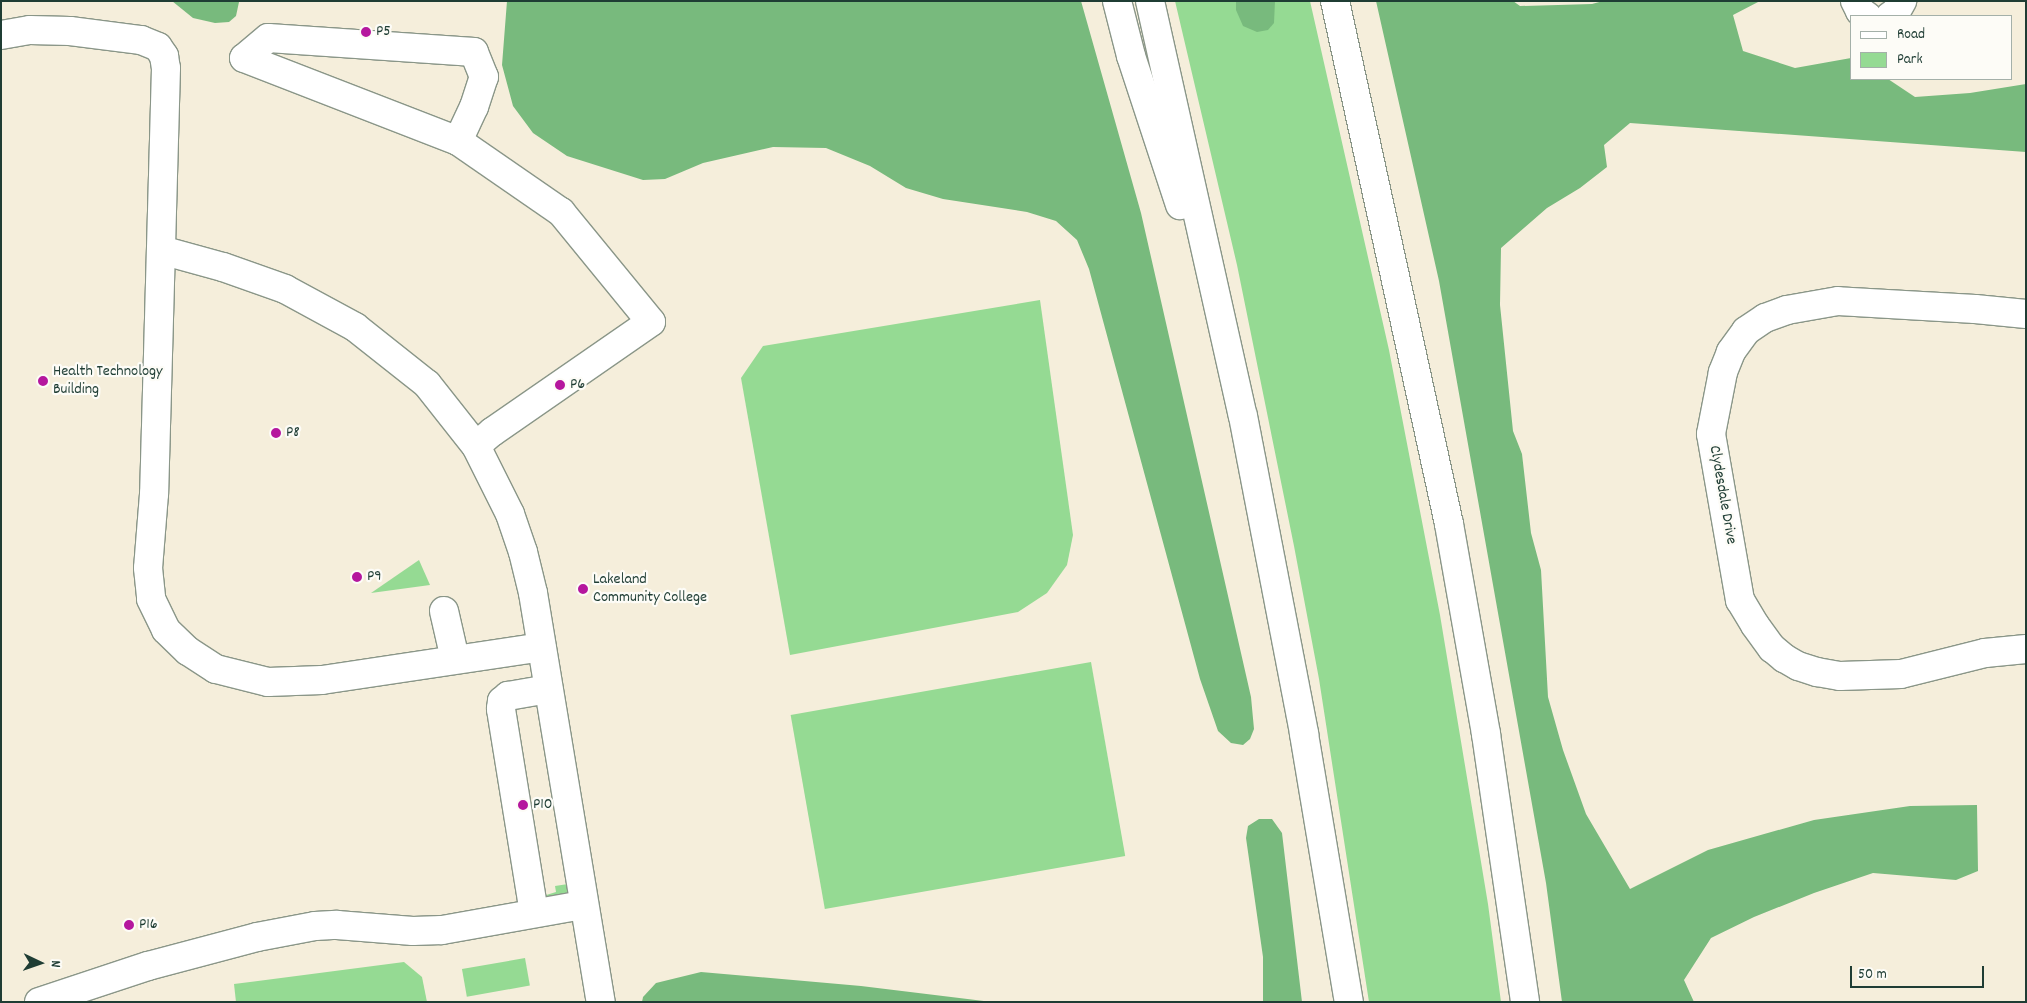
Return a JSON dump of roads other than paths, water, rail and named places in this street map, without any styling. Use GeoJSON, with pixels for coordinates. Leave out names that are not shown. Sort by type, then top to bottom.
{"type":"FeatureCollection","features":[{"type":"Feature","properties":{"kind":"main road"},"geometry":{"type":"LineString","coordinates":[[1116,1],[1131,56],[1225,340]]}},
{"type":"Feature","properties":{"kind":"main road"},"geometry":{"type":"LineString","coordinates":[[1150,1],[1243,416],[1304,734],[1349,1002]]}},
{"type":"Feature","properties":{"kind":"main road"},"geometry":{"type":"LineString","coordinates":[[1335,1],[1449,524],[1486,734],[1524,1002]]}},
{"type":"Feature","properties":{"kind":"main road"},"geometry":{"type":"LineString","coordinates":[[1855,1],[1860,11],[1866,15]]}},
{"type":"Feature","properties":{"kind":"main road"},"geometry":{"type":"LineString","coordinates":[[1892,15],[1896,12],[1902,1]]}},
{"type":"Feature","properties":{"kind":"main road"},"geometry":{"type":"LineString","coordinates":[[1,35],[30,30],[70,31],[141,40],[158,47],[164,56],[166,68],[154,494],[148,568],[150,599],[168,631],[188,651],[216,669],[268,682],[319,680],[542,647]]}},
{"type":"Feature","properties":{"kind":"main road"},"geometry":{"type":"LineString","coordinates":[[458,141],[474,107],[484,77],[474,52],[268,38],[244,58],[458,141],[561,212],[651,322],[492,432],[476,446]]}},
{"type":"Feature","properties":{"kind":"main road"},"geometry":{"type":"LineString","coordinates":[[161,250],[223,267],[285,289],[355,327],[428,384],[476,446],[510,514],[533,593],[583,905],[601,1002]]}},
{"type":"Feature","properties":{"kind":"main road","name":"Clydesdale Drive"},"geometry":{"type":"LineString","coordinates":[[2026,314],[1838,300],[1787,310],[1765,318],[1746,331],[1731,352],[1723,372],[1711,434],[1740,600],[1772,648],[1784,658],[1808,669],[1840,676],[1901,674],[1985,653],[2026,649]]}},
{"type":"Feature","properties":{"kind":"main road"},"geometry":{"type":"LineString","coordinates":[[444,611],[454,659]]}},
{"type":"Feature","properties":{"kind":"main road"},"geometry":{"type":"LineString","coordinates":[[533,907],[500,709],[502,701],[508,696],[548,689]]}},
{"type":"Feature","properties":{"kind":"main road"},"geometry":{"type":"LineString","coordinates":[[40,1002],[148,966],[257,937],[315,926],[337,925],[412,931],[442,930],[533,907],[583,905]]}},
{"type":"Feature","properties":{"kind":"place","name":"P5"},"geometry":{"type":"Point","coordinates":[366,32]}},
{"type":"Feature","properties":{"kind":"place","name":"Health Technology Building"},"geometry":{"type":"Point","coordinates":[43,381]}},
{"type":"Feature","properties":{"kind":"place","name":"P6"},"geometry":{"type":"Point","coordinates":[560,385]}},
{"type":"Feature","properties":{"kind":"place","name":"P8"},"geometry":{"type":"Point","coordinates":[276,433]}},
{"type":"Feature","properties":{"kind":"place","name":"P9"},"geometry":{"type":"Point","coordinates":[357,577]}},
{"type":"Feature","properties":{"kind":"place","name":"Lakeland Community College"},"geometry":{"type":"Point","coordinates":[583,589]}},
{"type":"Feature","properties":{"kind":"place","name":"P10"},"geometry":{"type":"Point","coordinates":[523,805]}},
{"type":"Feature","properties":{"kind":"place","name":"P16"},"geometry":{"type":"Point","coordinates":[129,925]}}]}
